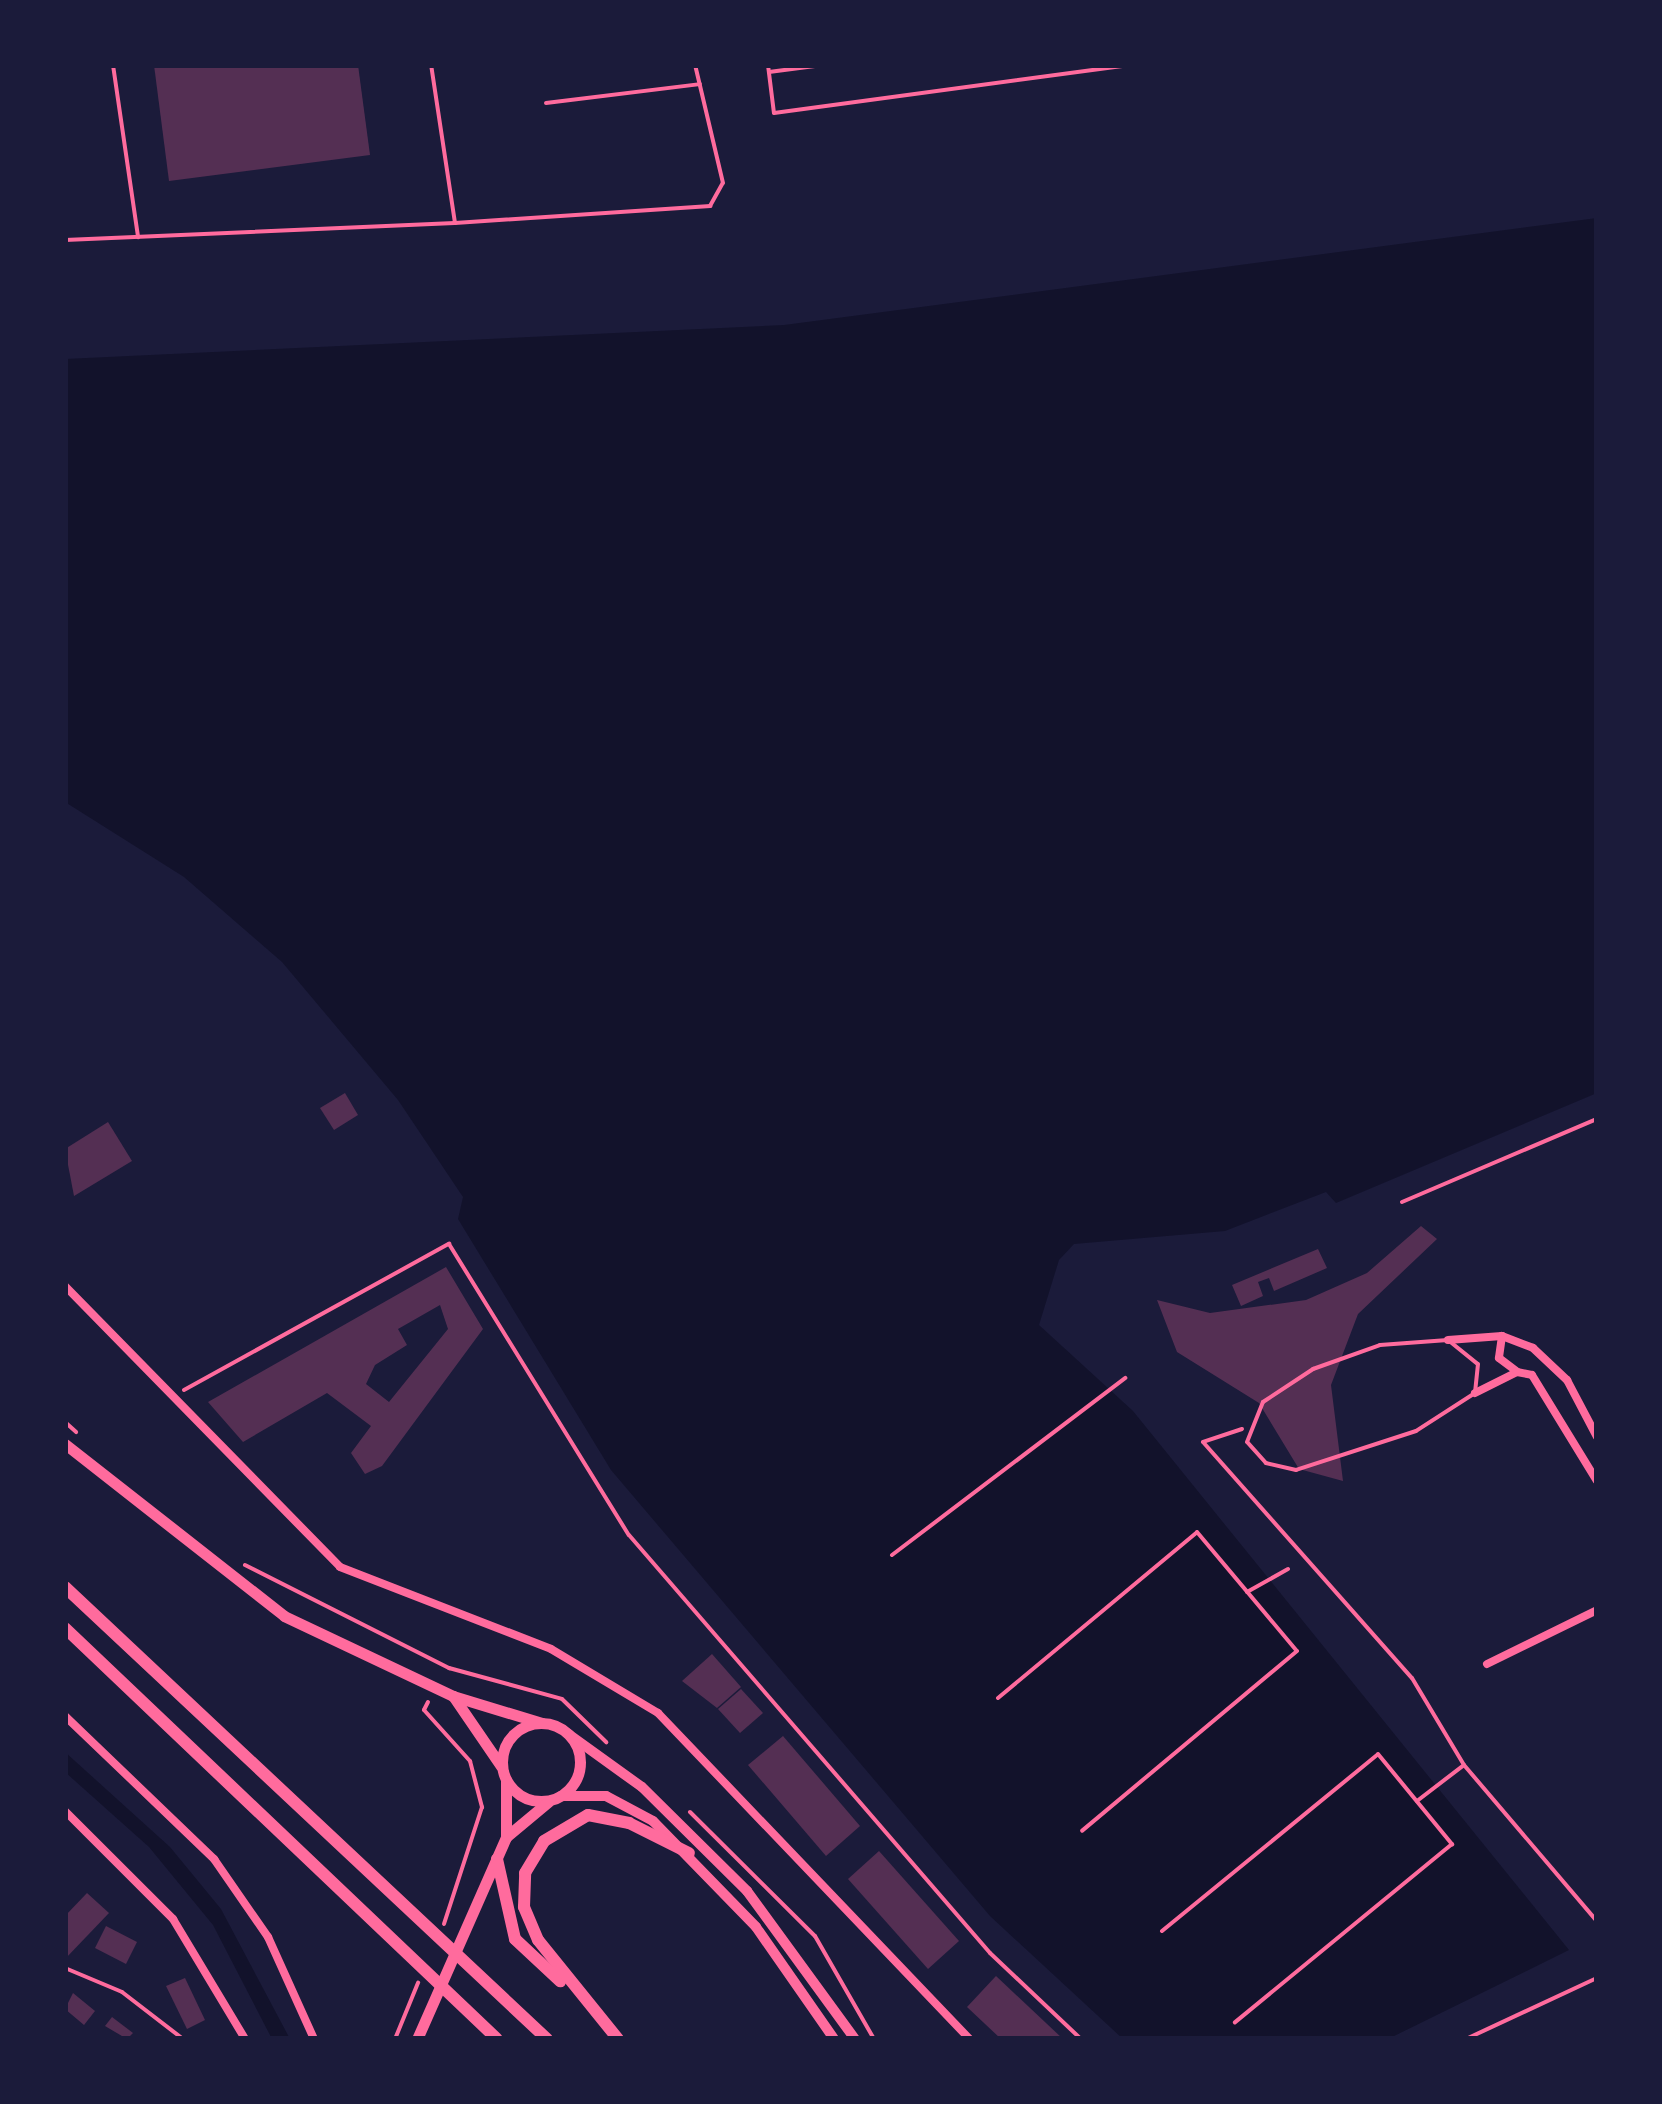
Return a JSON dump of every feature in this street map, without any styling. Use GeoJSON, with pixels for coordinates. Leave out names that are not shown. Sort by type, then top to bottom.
{"type":"FeatureCollection","features":[{"type":"Feature","properties":{"kind":"highway"},"geometry":{"type":"LineString","coordinates":[[65,1588],[386,1895],[547,2039]]}},
{"type":"Feature","properties":{"kind":"highway"},"geometry":{"type":"LineString","coordinates":[[65,1628],[497,2039]]}},
{"type":"Feature","properties":{"kind":"highway"},"geometry":{"type":"LineString","coordinates":[[566,1986],[524,1907],[525,1873],[544,1841],[571,1821],[609,1816],[689,1853]]}},
{"type":"Feature","properties":{"kind":"highway"},"geometry":{"type":"LineString","coordinates":[[496,1859],[515,1939],[618,2039]]}},
{"type":"Feature","properties":{"kind":"main road"},"geometry":{"type":"LineString","coordinates":[[65,1444],[244,1590],[453,1696],[566,1733],[580,1768],[555,1798],[506,1837]]}},
{"type":"Feature","properties":{"kind":"main road"},"geometry":{"type":"LineString","coordinates":[[453,1696],[504,1774],[526,1798],[555,1798]]}},
{"type":"Feature","properties":{"kind":"main road"},"geometry":{"type":"LineString","coordinates":[[417,2039],[506,1837],[507,1742],[542,1723]]}},
{"type":"Feature","properties":{"kind":"street"},"geometry":{"type":"LineString","coordinates":[[65,1286],[340,1567],[551,1648],[658,1713],[970,2039]]}},
{"type":"Feature","properties":{"kind":"street"},"geometry":{"type":"LineString","coordinates":[[1502,1336],[1499,1358],[1549,1393],[1597,1481]]}},
{"type":"Feature","properties":{"kind":"street"},"geometry":{"type":"LineString","coordinates":[[1448,1340],[1502,1336],[1544,1356],[1567,1380],[1597,1437]]}},
{"type":"Feature","properties":{"kind":"street"},"geometry":{"type":"LineString","coordinates":[[1475,1393],[1517,1372]]}},
{"type":"Feature","properties":{"kind":"street"},"geometry":{"type":"LineString","coordinates":[[1549,1393],[1567,1380]]}},
{"type":"Feature","properties":{"kind":"street"},"geometry":{"type":"LineString","coordinates":[[1487,1664],[1597,1610]]}},
{"type":"Feature","properties":{"kind":"street"},"geometry":{"type":"LineString","coordinates":[[65,1716],[214,1859],[268,1937],[314,2039]]}},
{"type":"Feature","properties":{"kind":"street"},"geometry":{"type":"LineString","coordinates":[[566,1733],[642,1788],[747,1890],[855,2039]]}},
{"type":"Feature","properties":{"kind":"street"},"geometry":{"type":"LineString","coordinates":[[555,1798],[606,1796],[653,1820],[689,1853],[756,1927],[834,2039]]}},
{"type":"Feature","properties":{"kind":"street"},"geometry":{"type":"LineString","coordinates":[[65,1812],[164,1908],[246,2039]]}},
{"type":"Feature","properties":{"kind":"lane"},"geometry":{"type":"LineString","coordinates":[[113,65],[138,237]]}},
{"type":"Feature","properties":{"kind":"lane"},"geometry":{"type":"LineString","coordinates":[[431,65],[455,223]]}},
{"type":"Feature","properties":{"kind":"lane"},"geometry":{"type":"LineString","coordinates":[[65,240],[455,223],[710,206],[723,183],[695,65]]}},
{"type":"Feature","properties":{"kind":"lane"},"geometry":{"type":"LineString","coordinates":[[823,65],[768,68],[774,113],[1130,65]]}},
{"type":"Feature","properties":{"kind":"lane"},"geometry":{"type":"LineString","coordinates":[[546,102],[700,84]]}},
{"type":"Feature","properties":{"kind":"lane"},"geometry":{"type":"LineString","coordinates":[[1402,1202],[1597,1120]]}},
{"type":"Feature","properties":{"kind":"lane"},"geometry":{"type":"LineString","coordinates":[[1448,1340],[1478,1364],[1475,1393],[1390,1444],[1312,1468],[1266,1463],[1247,1430],[1263,1402],[1313,1369],[1380,1345],[1448,1340]]}},
{"type":"Feature","properties":{"kind":"lane"},"geometry":{"type":"LineString","coordinates":[[65,1968],[122,1992],[183,2039]]}},
{"type":"Feature","properties":{"kind":"path"},"geometry":{"type":"LineString","coordinates":[[171,1398],[449,1244],[629,1535],[977,1939],[1081,2039]]}},
{"type":"Feature","properties":{"kind":"path"},"geometry":{"type":"LineString","coordinates":[[892,1556],[1125,1378]]}},
{"type":"Feature","properties":{"kind":"path"},"geometry":{"type":"LineString","coordinates":[[65,1422],[88,1443]]}},
{"type":"Feature","properties":{"kind":"path"},"geometry":{"type":"LineString","coordinates":[[1247,1430],[1203,1442],[1412,1678],[1464,1765],[1597,1920]]}},
{"type":"Feature","properties":{"kind":"path"},"geometry":{"type":"LineString","coordinates":[[998,1698],[1196,1532],[1297,1651],[1082,1831]]}},
{"type":"Feature","properties":{"kind":"path"},"geometry":{"type":"LineString","coordinates":[[234,1558],[324,1612],[449,1668]]}},
{"type":"Feature","properties":{"kind":"path"},"geometry":{"type":"LineString","coordinates":[[1246,1592],[1288,1569]]}},
{"type":"Feature","properties":{"kind":"path"},"geometry":{"type":"LineString","coordinates":[[424,1710],[460,1742],[482,1808],[436,1943]]}},
{"type":"Feature","properties":{"kind":"path"},"geometry":{"type":"LineString","coordinates":[[1162,1931],[1378,1754],[1452,1844],[1235,2022]]}},
{"type":"Feature","properties":{"kind":"path"},"geometry":{"type":"LineString","coordinates":[[1416,1801],[1464,1765]]}},
{"type":"Feature","properties":{"kind":"path"},"geometry":{"type":"LineString","coordinates":[[395,2039],[420,1978]]}},
{"type":"Feature","properties":{"kind":"path"},"geometry":{"type":"LineString","coordinates":[[1466,2039],[1597,1978]]}},
{"type":"Feature","properties":{"kind":"shaded area"},"geometry":{"type":"Polygon","coordinates":[[[1597,218],[1597,1093],[1336,1203],[1326,1192],[1225,1231],[1074,1244],[1059,1260],[1039,1325],[1133,1411],[1569,1950],[1388,2039],[1123,2039],[990,1916],[611,1470],[458,1219],[463,1197],[398,1100],[282,962],[184,877],[65,802],[65,359],[784,325],[1597,218]]]}},
{"type":"Feature","properties":{"kind":"shaded area"},"geometry":{"type":"Polygon","coordinates":[[[65,1752],[170,1847],[221,1909],[290,2039],[272,2039],[213,1925],[149,1847],[65,1772],[65,1752]]]}},
{"type":"Feature","properties":{"kind":"building"},"geometry":{"type":"Polygon","coordinates":[[[154,65],[358,65],[370,155],[169,181],[154,65]]]}},
{"type":"Feature","properties":{"kind":"building"},"geometry":{"type":"Polygon","coordinates":[[[345,1093],[358,1115],[334,1130],[320,1108],[345,1093]]]}},
{"type":"Feature","properties":{"kind":"building"},"geometry":{"type":"Polygon","coordinates":[[[108,1122],[132,1161],[74,1196],[65,1149],[108,1122]]]}},
{"type":"Feature","properties":{"kind":"building"},"geometry":{"type":"Polygon","coordinates":[[[1421,1226],[1437,1239],[1358,1314],[1331,1385],[1343,1481],[1299,1469],[1259,1403],[1177,1352],[1157,1300],[1210,1313],[1306,1300],[1367,1273],[1421,1226]]]}},
{"type":"Feature","properties":{"kind":"building"},"geometry":{"type":"Polygon","coordinates":[[[1318,1249],[1327,1268],[1274,1291],[1269,1278],[1258,1282],[1263,1296],[1241,1306],[1232,1285],[1318,1249]]]}},
{"type":"Feature","properties":{"kind":"building"},"geometry":{"type":"Polygon","coordinates":[[[446,1267],[483,1329],[382,1466],[365,1474],[351,1453],[371,1426],[327,1393],[243,1442],[208,1402],[446,1267]],[[440,1305],[398,1329],[407,1345],[375,1365],[366,1384],[389,1402],[448,1329],[440,1305]]]}},
{"type":"Feature","properties":{"kind":"building"},"geometry":{"type":"Polygon","coordinates":[[[712,1654],[741,1687],[717,1708],[682,1681],[712,1654]]]}},
{"type":"Feature","properties":{"kind":"building"},"geometry":{"type":"Polygon","coordinates":[[[741,1689],[763,1713],[740,1733],[718,1709],[741,1689]]]}},
{"type":"Feature","properties":{"kind":"building"},"geometry":{"type":"Polygon","coordinates":[[[783,1736],[860,1826],[826,1856],[748,1765],[783,1736]]]}},
{"type":"Feature","properties":{"kind":"building"},"geometry":{"type":"Polygon","coordinates":[[[879,1851],[959,1941],[928,1969],[848,1879],[879,1851]]]}},
{"type":"Feature","properties":{"kind":"building"},"geometry":{"type":"Polygon","coordinates":[[[87,1893],[109,1913],[65,1959],[65,1916],[87,1893]]]}},
{"type":"Feature","properties":{"kind":"building"},"geometry":{"type":"Polygon","coordinates":[[[106,1926],[137,1942],[126,1964],[95,1948],[106,1926]]]}},
{"type":"Feature","properties":{"kind":"building"},"geometry":{"type":"Polygon","coordinates":[[[996,1976],[1063,2039],[1001,2039],[967,2007],[996,1976]]]}},
{"type":"Feature","properties":{"kind":"building"},"geometry":{"type":"Polygon","coordinates":[[[185,1978],[205,2020],[187,2029],[166,1986],[185,1978]]]}},
{"type":"Feature","properties":{"kind":"building"},"geometry":{"type":"Polygon","coordinates":[[[73,1993],[95,2011],[84,2025],[65,2009],[73,1993]]]}},
{"type":"Feature","properties":{"kind":"building"},"geometry":{"type":"Polygon","coordinates":[[[112,2017],[133,2033],[127,2039],[105,2026],[112,2017]]]}}]}
